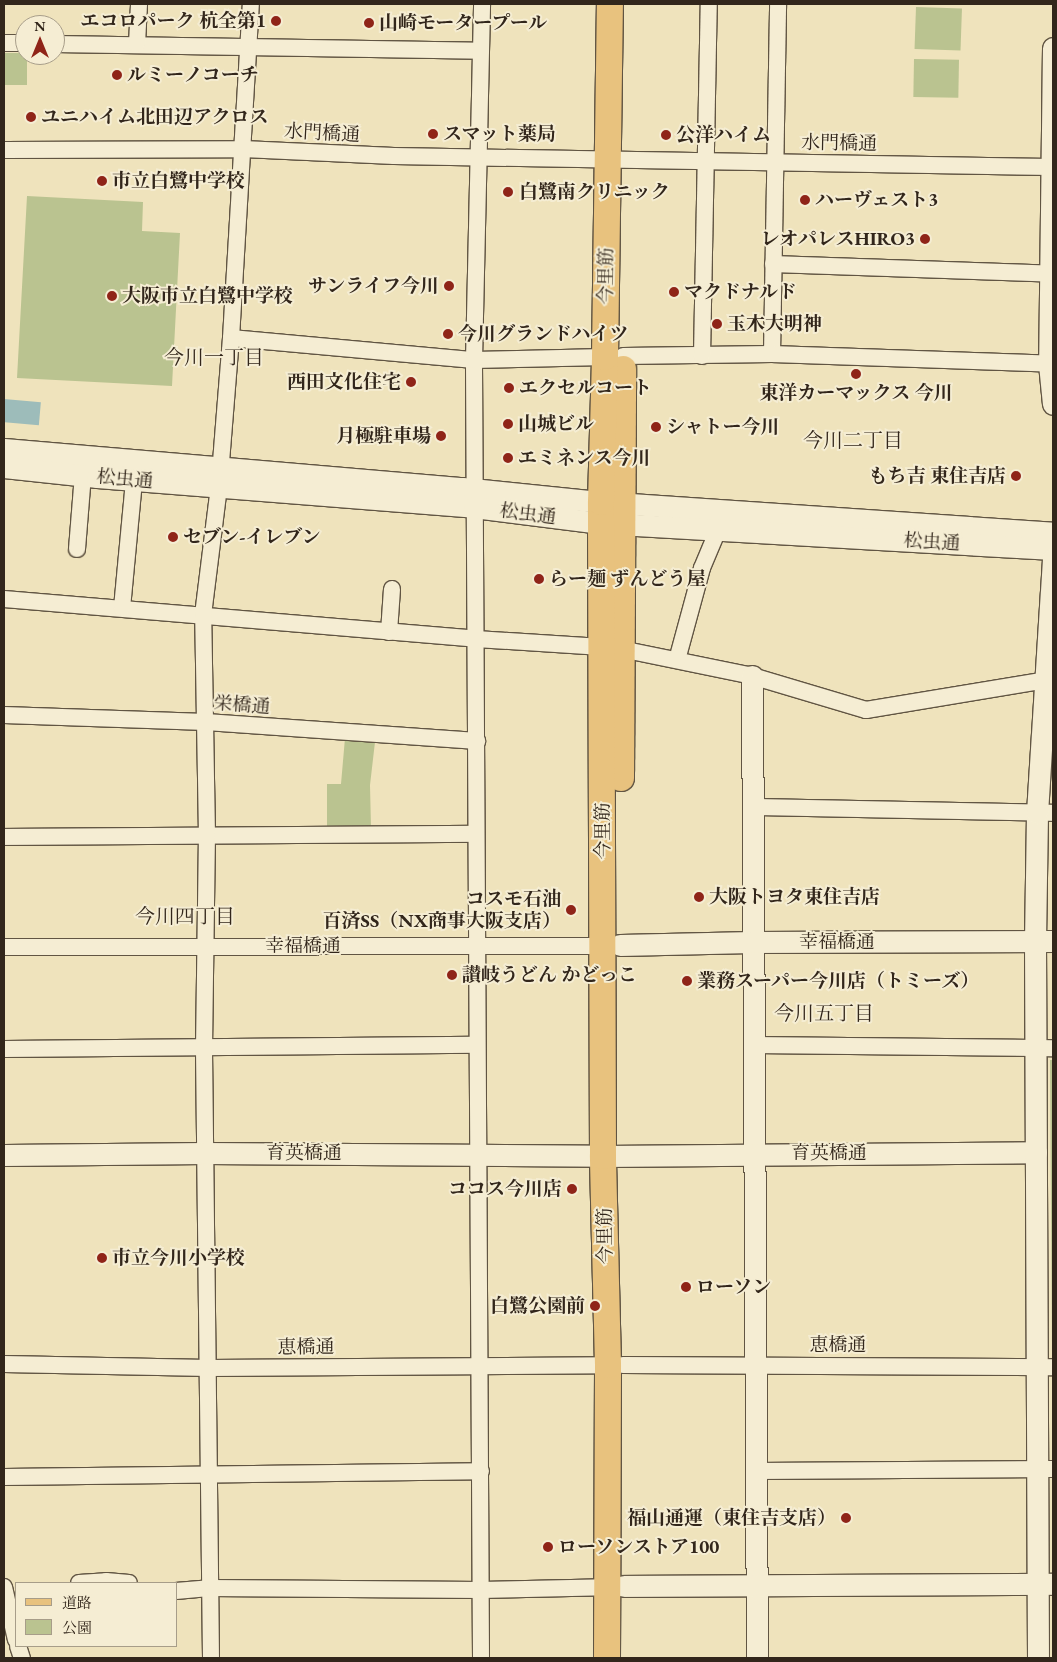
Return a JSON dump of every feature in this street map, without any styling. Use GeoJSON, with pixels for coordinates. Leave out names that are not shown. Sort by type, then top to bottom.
{"type":"FeatureCollection","features":[{"type":"Feature","properties":{"kind":"main road","name":"今里筋"},"geometry":{"type":"LineString","coordinates":[[607,1658],[615,1587],[616,1365],[612,1155],[611,513],[616,160],[610,4]]}},
{"type":"Feature","properties":{"kind":"main road","name":"今里筋"},"geometry":{"type":"LineString","coordinates":[[616,160],[627,4]]}},
{"type":"Feature","properties":{"kind":"main road","name":"今里筋"},"geometry":{"type":"LineString","coordinates":[[615,1587],[625,1658]]}},
{"type":"Feature","properties":{"kind":"street"},"geometry":{"type":"LineString","coordinates":[[137,44],[139,4]]}},
{"type":"Feature","properties":{"kind":"street"},"geometry":{"type":"LineString","coordinates":[[211,1658],[204,1048],[207,835],[203,615],[220,478],[231,338],[250,46],[251,4]]}},
{"type":"Feature","properties":{"kind":"street"},"geometry":{"type":"LineString","coordinates":[[481,1658],[481,1365],[475,944],[477,741],[474,360],[482,4]]}},
{"type":"Feature","properties":{"kind":"street"},"geometry":{"type":"LineString","coordinates":[[702,356],[708,4]]}},
{"type":"Feature","properties":{"kind":"street"},"geometry":{"type":"LineString","coordinates":[[772,354],[778,4]]}},
{"type":"Feature","properties":{"kind":"street"},"geometry":{"type":"LineString","coordinates":[[65,44],[481,51]]}},
{"type":"Feature","properties":{"kind":"street"},"geometry":{"type":"LineString","coordinates":[[1053,48],[1051,364],[1053,404]]}},
{"type":"Feature","properties":{"kind":"street","name":"水門橋通"},"geometry":{"type":"LineString","coordinates":[[4,150],[243,149],[480,158],[1053,167]]}},
{"type":"Feature","properties":{"kind":"street"},"geometry":{"type":"LineString","coordinates":[[773,264],[1052,274]]}},
{"type":"Feature","properties":{"kind":"street"},"geometry":{"type":"LineString","coordinates":[[231,338],[474,360],[772,354],[1051,364]]}},
{"type":"Feature","properties":{"kind":"street","name":"松虫通"},"geometry":{"type":"LineString","coordinates":[[4,449],[220,478],[474,498],[611,513],[718,530],[1053,549]]}},
{"type":"Feature","properties":{"kind":"street","name":"松虫通"},"geometry":{"type":"LineString","coordinates":[[4,466],[134,480],[220,478]]}},
{"type":"Feature","properties":{"kind":"street"},"geometry":{"type":"LineString","coordinates":[[76,549],[83,475]]}},
{"type":"Feature","properties":{"kind":"street"},"geometry":{"type":"LineString","coordinates":[[122,608],[134,480]]}},
{"type":"Feature","properties":{"kind":"street","name":"松虫通"},"geometry":{"type":"LineString","coordinates":[[611,513],[1053,533]]}},
{"type":"Feature","properties":{"kind":"street"},"geometry":{"type":"LineString","coordinates":[[677,660],[702,568],[718,530]]}},
{"type":"Feature","properties":{"kind":"street"},"geometry":{"type":"LineString","coordinates":[[1038,1658],[1046,1584],[1046,1367],[1036,1152],[1045,1048],[1045,813],[1053,559]]}},
{"type":"Feature","properties":{"kind":"street"},"geometry":{"type":"LineString","coordinates":[[389,632],[392,589]]}},
{"type":"Feature","properties":{"kind":"street"},"geometry":{"type":"LineString","coordinates":[[4,599],[389,632],[612,648],[752,676],[866,710],[1050,679]]}},
{"type":"Feature","properties":{"kind":"street"},"geometry":{"type":"LineString","coordinates":[[752,676],[752,942],[755,1154],[754,1365],[757,1658]]}},
{"type":"Feature","properties":{"kind":"street","name":"栄橋通"},"geometry":{"type":"LineString","coordinates":[[4,715],[206,722],[477,741]]}},
{"type":"Feature","properties":{"kind":"street"},"geometry":{"type":"LineString","coordinates":[[752,808],[1045,813]]}},
{"type":"Feature","properties":{"kind":"street"},"geometry":{"type":"LineString","coordinates":[[4,837],[476,834]]}},
{"type":"Feature","properties":{"kind":"street","name":"幸福橋通"},"geometry":{"type":"LineString","coordinates":[[4,947],[475,944],[612,946],[752,942],[1044,941]]}},
{"type":"Feature","properties":{"kind":"street"},"geometry":{"type":"LineString","coordinates":[[4,1049],[477,1045]]}},
{"type":"Feature","properties":{"kind":"street"},"geometry":{"type":"LineString","coordinates":[[753,1045],[1045,1048]]}},
{"type":"Feature","properties":{"kind":"street","name":"育英橋通"},"geometry":{"type":"LineString","coordinates":[[4,1155],[205,1153],[612,1155],[1036,1152]]}},
{"type":"Feature","properties":{"kind":"street","name":"恵橋通"},"geometry":{"type":"LineString","coordinates":[[4,1364],[209,1368],[481,1365],[1046,1367]]}},
{"type":"Feature","properties":{"kind":"street"},"geometry":{"type":"LineString","coordinates":[[756,1471],[1046,1469]]}},
{"type":"Feature","properties":{"kind":"street"},"geometry":{"type":"LineString","coordinates":[[4,1477],[481,1471]]}},
{"type":"Feature","properties":{"kind":"street"},"geometry":{"type":"LineString","coordinates":[[92,1582],[118,1582]]}},
{"type":"Feature","properties":{"kind":"street"},"geometry":{"type":"LineString","coordinates":[[178,1591],[209,1588],[481,1590],[757,1585],[1046,1584]]}},
{"type":"Feature","properties":{"kind":"street"},"geometry":{"type":"LineString","coordinates":[[8,1592],[15,1634]]}},
{"type":"Feature","properties":{"kind":"green space"},"geometry":{"type":"Polygon","coordinates":[[[916,7],[962,9],[961,51],[915,49],[916,7]]]}},
{"type":"Feature","properties":{"kind":"green space"},"geometry":{"type":"Polygon","coordinates":[[[4,53],[15,53],[15,65],[27,65],[27,85],[4,85],[4,53]]]}},
{"type":"Feature","properties":{"kind":"green space"},"geometry":{"type":"Polygon","coordinates":[[[914,59],[959,60],[958,98],[913,97],[914,59]]]}},
{"type":"Feature","properties":{"kind":"green space"},"geometry":{"type":"Polygon","coordinates":[[[27,196],[143,202],[142,231],[180,233],[172,386],[17,378],[27,196]]]}},
{"type":"Feature","properties":{"kind":"green space"},"geometry":{"type":"Polygon","coordinates":[[[345,738],[375,742],[370,785],[371,828],[327,828],[327,784],[341,784],[345,738]]]}},
{"type":"Feature","properties":{"kind":"green space"},"geometry":{"type":"Polygon","coordinates":[[[1050,1060],[1053,1060],[1053,1355],[1052,1355],[1050,1060]]]}},
{"type":"Feature","properties":{"kind":"water"},"geometry":{"type":"Polygon","coordinates":[[[4,399],[41,402],[39,425],[4,422],[4,399]]]}},
{"type":"Feature","properties":{"kind":"place","name":"エコロパーク 杭全第1"},"geometry":{"type":"Point","coordinates":[276,21]}},
{"type":"Feature","properties":{"kind":"place","name":"山崎モータープール"},"geometry":{"type":"Point","coordinates":[369,23]}},
{"type":"Feature","properties":{"kind":"place","name":"ルミーノコーチ"},"geometry":{"type":"Point","coordinates":[117,75]}},
{"type":"Feature","properties":{"kind":"place","name":"ユニハイム北田辺アクロス"},"geometry":{"type":"Point","coordinates":[31,117]}},
{"type":"Feature","properties":{"kind":"place","name":"スマット薬局"},"geometry":{"type":"Point","coordinates":[433,134]}},
{"type":"Feature","properties":{"kind":"place","name":"公洋ハイム"},"geometry":{"type":"Point","coordinates":[666,135]}},
{"type":"Feature","properties":{"kind":"place","name":"市立白鷺中学校"},"geometry":{"type":"Point","coordinates":[102,181]}},
{"type":"Feature","properties":{"kind":"place","name":"白鷺南クリニック"},"geometry":{"type":"Point","coordinates":[508,192]}},
{"type":"Feature","properties":{"kind":"place","name":"ハーヴェスト3"},"geometry":{"type":"Point","coordinates":[805,200]}},
{"type":"Feature","properties":{"kind":"place","name":"レオパレスHIRO3"},"geometry":{"type":"Point","coordinates":[925,239]}},
{"type":"Feature","properties":{"kind":"place","name":"サンライフ今川"},"geometry":{"type":"Point","coordinates":[449,286]}},
{"type":"Feature","properties":{"kind":"place","name":"マクドナルド"},"geometry":{"type":"Point","coordinates":[674,292]}},
{"type":"Feature","properties":{"kind":"place","name":"大阪市立白鷺中学校"},"geometry":{"type":"Point","coordinates":[112,296]}},
{"type":"Feature","properties":{"kind":"place","name":"玉木大明神"},"geometry":{"type":"Point","coordinates":[717,324]}},
{"type":"Feature","properties":{"kind":"place","name":"今川グランドハイツ"},"geometry":{"type":"Point","coordinates":[448,334]}},
{"type":"Feature","properties":{"kind":"place","name":"東洋カーマックス 今川"},"geometry":{"type":"Point","coordinates":[856,374]}},
{"type":"Feature","properties":{"kind":"place","name":"西田文化住宅"},"geometry":{"type":"Point","coordinates":[411,382]}},
{"type":"Feature","properties":{"kind":"place","name":"エクセルコート"},"geometry":{"type":"Point","coordinates":[509,388]}},
{"type":"Feature","properties":{"kind":"place","name":"山城ビル"},"geometry":{"type":"Point","coordinates":[508,424]}},
{"type":"Feature","properties":{"kind":"place","name":"シャトー今川"},"geometry":{"type":"Point","coordinates":[656,427]}},
{"type":"Feature","properties":{"kind":"place","name":"月極駐車場"},"geometry":{"type":"Point","coordinates":[441,436]}},
{"type":"Feature","properties":{"kind":"place","name":"エミネンス今川"},"geometry":{"type":"Point","coordinates":[508,458]}},
{"type":"Feature","properties":{"kind":"place","name":"もち吉 東住吉店"},"geometry":{"type":"Point","coordinates":[1016,476]}},
{"type":"Feature","properties":{"kind":"place","name":"セブン-イレブン"},"geometry":{"type":"Point","coordinates":[173,537]}},
{"type":"Feature","properties":{"kind":"place","name":"らー麺 ずんどう屋"},"geometry":{"type":"Point","coordinates":[539,579]}},
{"type":"Feature","properties":{"kind":"place","name":"大阪トヨタ東住吉店"},"geometry":{"type":"Point","coordinates":[699,897]}},
{"type":"Feature","properties":{"kind":"place","name":"コスモ石油 百済SS（NX商事大阪支店）"},"geometry":{"type":"Point","coordinates":[571,910]}},
{"type":"Feature","properties":{"kind":"place","name":"讃岐うどん かどっこ"},"geometry":{"type":"Point","coordinates":[452,975]}},
{"type":"Feature","properties":{"kind":"place","name":"業務スーパー今川店（トミーズ）"},"geometry":{"type":"Point","coordinates":[687,981]}},
{"type":"Feature","properties":{"kind":"place","name":"ココス今川店"},"geometry":{"type":"Point","coordinates":[572,1189]}},
{"type":"Feature","properties":{"kind":"place","name":"市立今川小学校"},"geometry":{"type":"Point","coordinates":[102,1258]}},
{"type":"Feature","properties":{"kind":"place","name":"ローソン"},"geometry":{"type":"Point","coordinates":[686,1287]}},
{"type":"Feature","properties":{"kind":"place","name":"白鷺公園前"},"geometry":{"type":"Point","coordinates":[595,1306]}},
{"type":"Feature","properties":{"kind":"place","name":"福山通運（東住吉支店）"},"geometry":{"type":"Point","coordinates":[846,1518]}},
{"type":"Feature","properties":{"kind":"place","name":"ローソンストア100"},"geometry":{"type":"Point","coordinates":[548,1547]}},
{"type":"Feature","properties":{"kind":"district","name":"今川一丁目"},"geometry":{"type":"Point","coordinates":[214,357]}},
{"type":"Feature","properties":{"kind":"district","name":"今川二丁目"},"geometry":{"type":"Point","coordinates":[853,440]}},
{"type":"Feature","properties":{"kind":"district","name":"今川四丁目"},"geometry":{"type":"Point","coordinates":[185,916]}},
{"type":"Feature","properties":{"kind":"district","name":"今川五丁目"},"geometry":{"type":"Point","coordinates":[824,1013]}}]}
